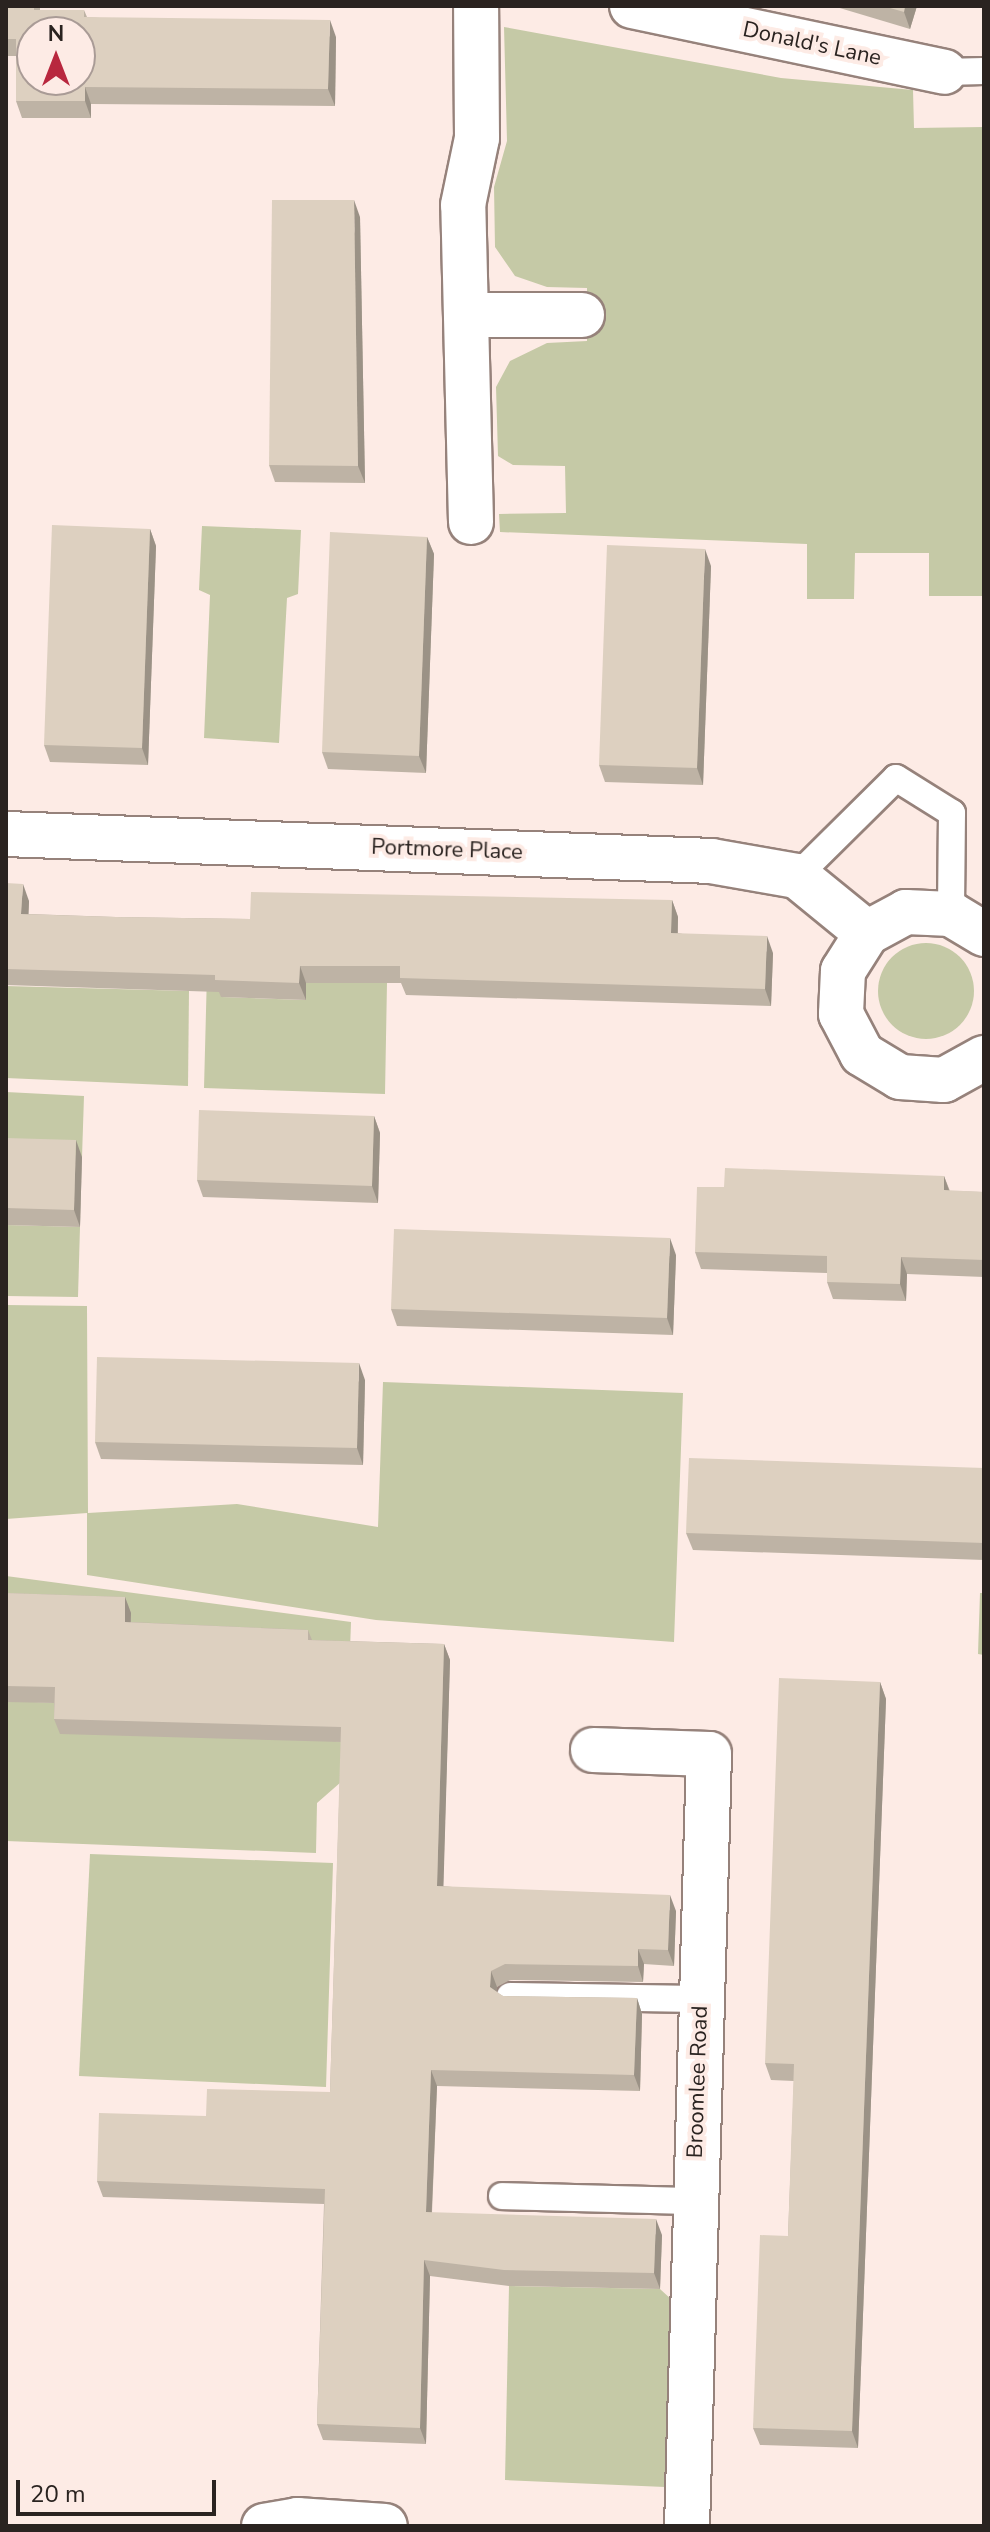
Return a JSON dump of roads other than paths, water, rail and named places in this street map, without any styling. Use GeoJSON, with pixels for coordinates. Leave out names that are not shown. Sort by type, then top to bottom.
{"type":"FeatureCollection","features":[{"type":"Feature","properties":{"kind":"street"},"geometry":{"type":"LineString","coordinates":[[471,522],[463,205],[477,138],[476,6]]}},
{"type":"Feature","properties":{"kind":"street","name":"Donald's Lane"},"geometry":{"type":"LineString","coordinates":[[632,6],[964,72]]}},
{"type":"Feature","properties":{"kind":"street"},"geometry":{"type":"LineString","coordinates":[[466,315],[582,315]]}},
{"type":"Feature","properties":{"kind":"street","name":"Portmore Place"},"geometry":{"type":"LineString","coordinates":[[6,834],[711,861],[797,876],[867,933]]}},
{"type":"Feature","properties":{"kind":"street"},"geometry":{"type":"LineString","coordinates":[[968,924],[906,912],[867,933],[843,971],[841,1014],[862,1054],[900,1077],[944,1080],[984,1058]]}},
{"type":"Feature","properties":{"kind":"street","name":"Broomlee Road"},"geometry":{"type":"LineString","coordinates":[[593,1750],[709,1754],[687,2526]]}},
{"type":"Feature","properties":{"kind":"street"},"geometry":{"type":"LineString","coordinates":[[264,2526],[297,2520],[385,2526]]}},
{"type":"Feature","properties":{"kind":"lane"},"geometry":{"type":"LineString","coordinates":[[797,876],[896,778],[952,813],[968,924]]}},
{"type":"Feature","properties":{"kind":"lane"},"geometry":{"type":"LineString","coordinates":[[510,1996],[701,1999]]}},
{"type":"Feature","properties":{"kind":"lane"},"geometry":{"type":"LineString","coordinates":[[502,2196],[695,2201]]}}]}
